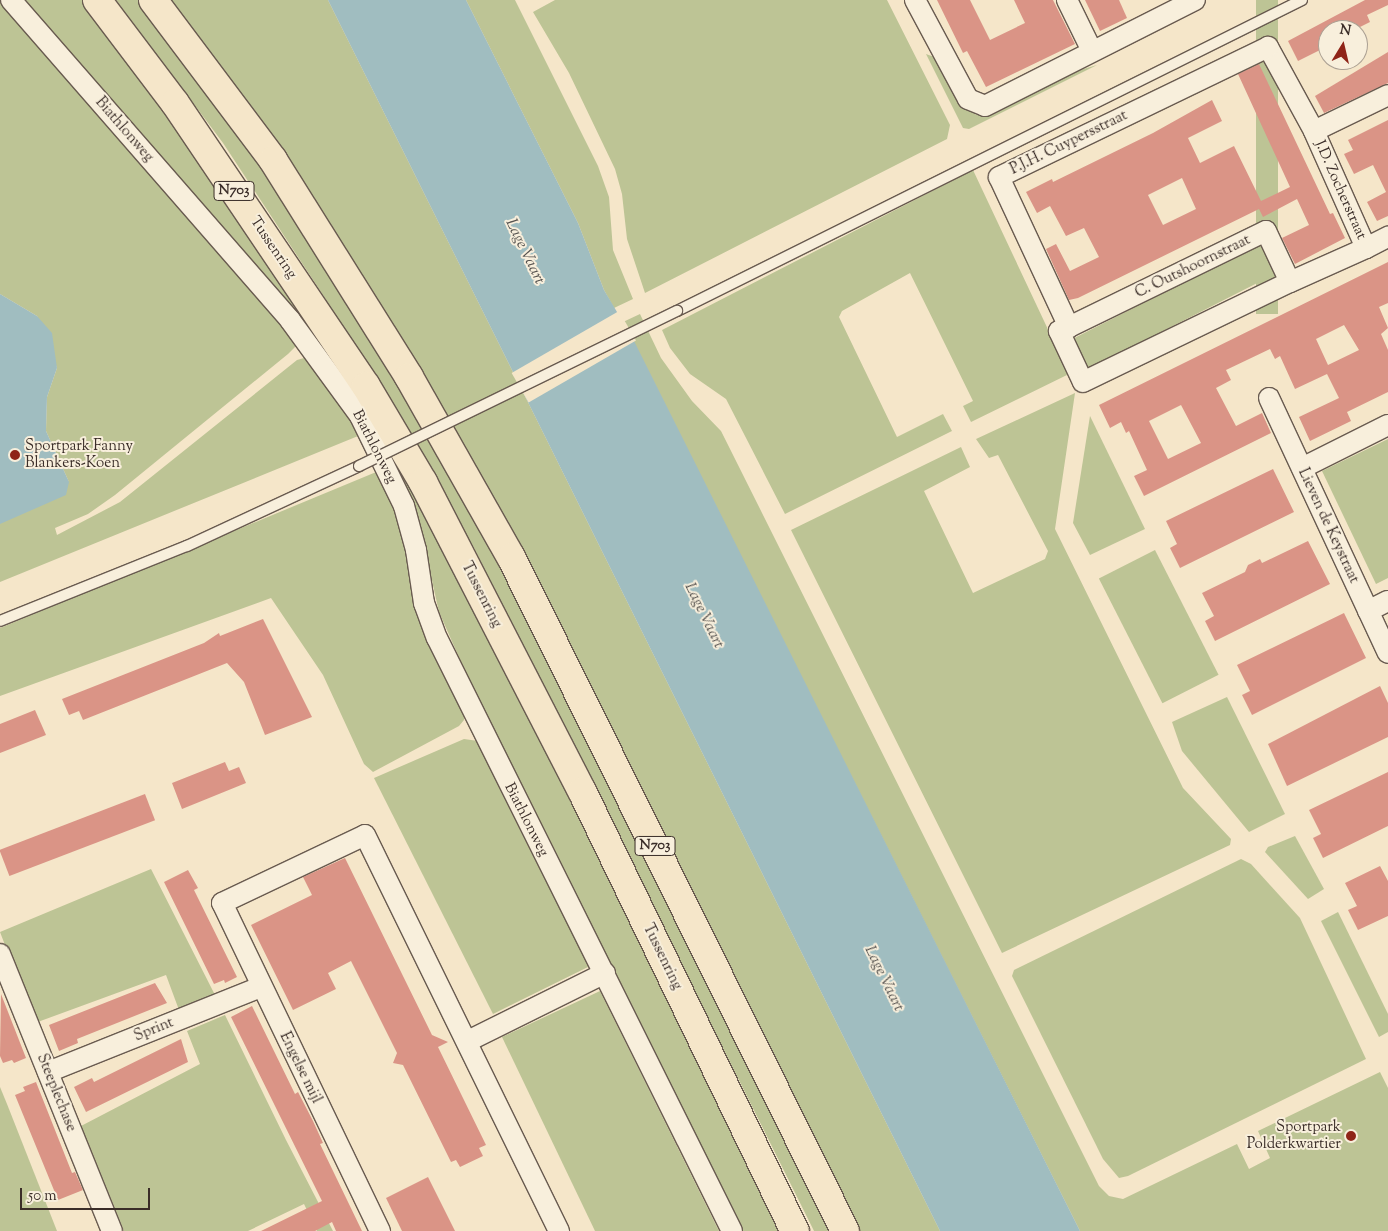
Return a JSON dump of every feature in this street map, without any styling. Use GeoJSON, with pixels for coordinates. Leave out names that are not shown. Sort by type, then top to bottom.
{"type":"FeatureCollection","features":[{"type":"Feature","properties":{"kind":"highway","name":"Tussenring"},"geometry":{"type":"LineString","coordinates":[[97,0],[175,103],[350,361],[423,482],[582,791],[795,1231]]}},
{"type":"Feature","properties":{"kind":"highway","name":"N703"},"geometry":{"type":"LineString","coordinates":[[153,0],[273,160],[409,377],[511,558],[845,1231]]}},
{"type":"Feature","properties":{"kind":"street","name":"Biathlonweg"},"geometry":{"type":"LineString","coordinates":[[11,0],[290,320],[360,416],[404,506],[432,627],[732,1231]]}},
{"type":"Feature","properties":{"kind":"street"},"geometry":{"type":"LineString","coordinates":[[915,0],[968,99],[985,106],[1195,0]]}},
{"type":"Feature","properties":{"kind":"street"},"geometry":{"type":"LineString","coordinates":[[1067,0],[1092,51]]}},
{"type":"Feature","properties":{"kind":"street","name":"J.D. Zocherstraat"},"geometry":{"type":"LineString","coordinates":[[1268,47],[1314,131],[1366,248]]}},
{"type":"Feature","properties":{"kind":"street","name":"P.J.H. Cuypersstraat"},"geometry":{"type":"LineString","coordinates":[[1069,327],[999,177],[1268,47]]}},
{"type":"Feature","properties":{"kind":"street","name":"J.D. Zocherstraat"},"geometry":{"type":"LineString","coordinates":[[1314,131],[1388,95]]}},
{"type":"Feature","properties":{"kind":"street","name":"C. Outshoornstraat"},"geometry":{"type":"LineString","coordinates":[[1069,327],[1266,231],[1290,282]]}},
{"type":"Feature","properties":{"kind":"street"},"geometry":{"type":"LineString","coordinates":[[1069,327],[1059,331],[1084,382],[1290,282],[1388,237]]}},
{"type":"Feature","properties":{"kind":"street","name":"Lieven de Keystraat"},"geometry":{"type":"LineString","coordinates":[[1269,398],[1388,653]]}},
{"type":"Feature","properties":{"kind":"street"},"geometry":{"type":"LineString","coordinates":[[1302,468],[1388,425]]}},
{"type":"Feature","properties":{"kind":"street"},"geometry":{"type":"LineString","coordinates":[[1368,611],[1388,601]]}},
{"type":"Feature","properties":{"kind":"street","name":"Engelse mijl"},"geometry":{"type":"LineString","coordinates":[[380,1231],[260,987],[222,903],[365,835],[468,1041]]}},
{"type":"Feature","properties":{"kind":"street","name":"Steeplechase"},"geometry":{"type":"LineString","coordinates":[[0,954],[112,1231]]}},
{"type":"Feature","properties":{"kind":"street"},"geometry":{"type":"LineString","coordinates":[[559,1231],[468,1041],[605,973]]}},
{"type":"Feature","properties":{"kind":"street","name":"Sprint"},"geometry":{"type":"LineString","coordinates":[[48,1072],[260,987]]}},
{"type":"Feature","properties":{"kind":"lane"},"geometry":{"type":"LineString","coordinates":[[0,621],[186,546],[359,466],[677,311],[1302,0]]}},
{"type":"Feature","properties":{"kind":"green space"},"geometry":{"type":"Polygon","coordinates":[[[0,0],[4,0],[295,338],[295,347],[288,354],[115,495],[88,514],[55,528],[57,535],[120,502],[297,360],[310,359],[363,434],[0,582],[0,362],[69,482],[46,431],[47,397],[57,368],[37,316],[0,294],[0,0]]]}},
{"type":"Feature","properties":{"kind":"green space"},"geometry":{"type":"Polygon","coordinates":[[[23,0],[84,0],[113,34],[299,306],[343,379],[23,0]]]}},
{"type":"Feature","properties":{"kind":"green space"},"geometry":{"type":"Polygon","coordinates":[[[116,0],[144,0],[243,131],[323,255],[518,589],[836,1231],[814,1231],[473,546],[323,295],[223,143],[116,0]]]}},
{"type":"Feature","properties":{"kind":"green space"},"geometry":{"type":"Polygon","coordinates":[[[167,0],[328,0],[940,1231],[859,1231],[567,639],[502,517],[167,0]]]}},
{"type":"Feature","properties":{"kind":"green space"},"geometry":{"type":"Polygon","coordinates":[[[466,0],[515,0],[598,166],[609,197],[613,250],[633,299],[614,308],[604,290],[578,223],[466,0]]]}},
{"type":"Feature","properties":{"kind":"green space"},"geometry":{"type":"Polygon","coordinates":[[[555,0],[887,0],[950,125],[947,139],[645,293],[627,239],[622,194],[615,169],[569,73],[533,12],[555,0]]]}},
{"type":"Feature","properties":{"kind":"green space"},"geometry":{"type":"Polygon","coordinates":[[[1256,0],[1278,0],[1278,314],[1256,314],[1256,0]]]}},
{"type":"Feature","properties":{"kind":"green space"},"geometry":{"type":"Polygon","coordinates":[[[926,54],[937,58],[976,115],[1077,65],[1080,70],[1097,65],[969,129],[963,128],[926,54]]]}},
{"type":"Feature","properties":{"kind":"green space"},"geometry":{"type":"Polygon","coordinates":[[[973,170],[1069,374],[971,422],[963,406],[973,401],[910,273],[842,311],[839,317],[897,437],[943,414],[952,431],[785,514],[726,399],[690,374],[670,348],[662,330],[973,170]]]}},
{"type":"Feature","properties":{"kind":"green space"},"geometry":{"type":"Polygon","coordinates":[[[1263,242],[1278,272],[1086,370],[1071,340],[1263,242]]]}},
{"type":"Feature","properties":{"kind":"green space"},"geometry":{"type":"Polygon","coordinates":[[[640,314],[661,358],[692,401],[721,431],[1099,1186],[1109,1196],[1123,1199],[1237,1144],[1249,1169],[1270,1158],[1258,1131],[1380,1072],[1388,1088],[1388,1231],[1080,1231],[623,322],[640,314]]]}},
{"type":"Feature","properties":{"kind":"green space"},"geometry":{"type":"Polygon","coordinates":[[[1075,393],[1055,529],[1183,788],[1231,839],[1230,845],[1002,953],[791,530],[961,447],[970,467],[924,491],[973,593],[1045,559],[1048,551],[998,455],[989,458],[976,439],[1075,393]]]}},
{"type":"Feature","properties":{"kind":"green space"},"geometry":{"type":"Polygon","coordinates":[[[1090,416],[1145,529],[1090,555],[1073,523],[1090,416]]]}},
{"type":"Feature","properties":{"kind":"green space"},"geometry":{"type":"Polygon","coordinates":[[[1388,439],[1388,578],[1376,584],[1322,471],[1388,439]]]}},
{"type":"Feature","properties":{"kind":"green space"},"geometry":{"type":"Polygon","coordinates":[[[397,465],[500,649],[787,1231],[738,1231],[500,750],[439,612],[416,509],[397,465]]]}},
{"type":"Feature","properties":{"kind":"green space"},"geometry":{"type":"Polygon","coordinates":[[[381,470],[400,508],[423,631],[464,712],[464,720],[459,726],[373,772],[364,764],[323,675],[271,598],[0,696],[0,628],[381,470]]]}},
{"type":"Feature","properties":{"kind":"green space"},"geometry":{"type":"Polygon","coordinates":[[[1155,550],[1219,675],[1162,703],[1099,579],[1155,550]]]}},
{"type":"Feature","properties":{"kind":"green space"},"geometry":{"type":"Polygon","coordinates":[[[1227,697],[1285,814],[1249,832],[1182,751],[1172,722],[1227,697]]]}},
{"type":"Feature","properties":{"kind":"green space"},"geometry":{"type":"Polygon","coordinates":[[[464,739],[478,741],[590,966],[493,1014],[374,778],[464,739]]]}},
{"type":"Feature","properties":{"kind":"green space"},"geometry":{"type":"Polygon","coordinates":[[[1295,836],[1324,889],[1308,899],[1265,852],[1268,847],[1295,836]]]}},
{"type":"Feature","properties":{"kind":"green space"},"geometry":{"type":"Polygon","coordinates":[[[1241,859],[1251,864],[1300,918],[1366,1059],[1128,1176],[1119,1178],[1103,1159],[1012,976],[1014,970],[1241,859]]]}},
{"type":"Feature","properties":{"kind":"green space"},"geometry":{"type":"Polygon","coordinates":[[[151,869],[215,995],[179,1010],[166,975],[35,1023],[0,932],[151,869]]]}},
{"type":"Feature","properties":{"kind":"green space"},"geometry":{"type":"Polygon","coordinates":[[[1338,912],[1388,1014],[1388,1032],[1379,1037],[1321,921],[1338,912]]]}},
{"type":"Feature","properties":{"kind":"green space"},"geometry":{"type":"Polygon","coordinates":[[[600,991],[719,1231],[595,1231],[502,1037],[600,991]]]}},
{"type":"Feature","properties":{"kind":"green space"},"geometry":{"type":"Polygon","coordinates":[[[225,1015],[333,1231],[317,1231],[304,1204],[248,1231],[124,1231],[81,1126],[200,1064],[187,1031],[225,1015]]]}},
{"type":"Feature","properties":{"kind":"green space"},"geometry":{"type":"Polygon","coordinates":[[[0,1087],[7,1104],[57,1231],[0,1231],[0,1087]]]}},
{"type":"Feature","properties":{"kind":"water","name":"Lage Vaart"},"geometry":{"type":"Polygon","coordinates":[[[328,0],[466,0],[578,223],[604,290],[633,339],[1080,1231],[940,1231],[328,0]]]}},
{"type":"Feature","properties":{"kind":"water"},"geometry":{"type":"Polygon","coordinates":[[[0,294],[37,316],[52,333],[57,368],[47,397],[46,431],[69,482],[66,495],[0,524],[0,294]]]}},
{"type":"Feature","properties":{"kind":"pier"},"geometry":{"type":"Polygon","coordinates":[[[619,311],[636,340],[529,402],[512,373],[619,311]]]}},
{"type":"Feature","properties":{"kind":"building"},"geometry":{"type":"Polygon","coordinates":[[[937,0],[970,0],[990,40],[1025,23],[1014,0],[1053,0],[1075,44],[986,87],[967,51],[963,53],[937,0]]]}},
{"type":"Feature","properties":{"kind":"building"},"geometry":{"type":"Polygon","coordinates":[[[1085,0],[1119,0],[1127,18],[1100,31],[1085,0]]]}},
{"type":"Feature","properties":{"kind":"building"},"geometry":{"type":"Polygon","coordinates":[[[1365,0],[1388,0],[1388,5],[1367,15],[1370,22],[1368,23],[1368,20],[1327,20],[1365,0]]]}},
{"type":"Feature","properties":{"kind":"building"},"geometry":{"type":"Polygon","coordinates":[[[1318,25],[1318,51],[1298,61],[1288,41],[1318,25]]]}},
{"type":"Feature","properties":{"kind":"building"},"geometry":{"type":"Polygon","coordinates":[[[1388,52],[1388,83],[1324,113],[1315,96],[1358,70],[1368,70],[1368,64],[1388,52]]]}},
{"type":"Feature","properties":{"kind":"building"},"geometry":{"type":"Polygon","coordinates":[[[1259,64],[1330,214],[1333,213],[1345,238],[1295,264],[1282,238],[1309,225],[1297,199],[1263,217],[1259,209],[1078,298],[1069,300],[1046,249],[1056,244],[1070,271],[1099,257],[1084,228],[1066,236],[1050,206],[1037,213],[1026,192],[1052,179],[1053,182],[1153,133],[1212,100],[1222,121],[1188,138],[1200,163],[1234,146],[1261,201],[1290,187],[1238,74],[1259,64]],[[1182,178],[1148,195],[1163,225],[1196,209],[1182,178]]]}},
{"type":"Feature","properties":{"kind":"building"},"geometry":{"type":"Polygon","coordinates":[[[1388,120],[1388,216],[1377,221],[1367,202],[1386,192],[1373,165],[1354,174],[1344,154],[1353,150],[1348,140],[1388,120]]]}},
{"type":"Feature","properties":{"kind":"building"},"geometry":{"type":"Polygon","coordinates":[[[1388,262],[1388,303],[1379,307],[1388,328],[1381,334],[1388,350],[1388,392],[1347,412],[1351,421],[1310,441],[1299,417],[1339,398],[1327,374],[1295,389],[1280,356],[1275,359],[1270,349],[1226,370],[1231,380],[1216,388],[1236,426],[1262,413],[1271,433],[1144,496],[1134,476],[1147,470],[1129,431],[1126,433],[1121,422],[1110,428],[1099,405],[1388,262]],[[1344,325],[1316,339],[1328,365],[1359,350],[1344,325]],[[1181,405],[1149,421],[1168,459],[1201,443],[1181,405]]]}},
{"type":"Feature","properties":{"kind":"building"},"geometry":{"type":"Polygon","coordinates":[[[1273,469],[1294,512],[1180,568],[1170,548],[1177,544],[1166,521],[1273,469]]]}},
{"type":"Feature","properties":{"kind":"building"},"geometry":{"type":"Polygon","coordinates":[[[1308,541],[1330,584],[1215,641],[1205,621],[1214,616],[1202,593],[1245,572],[1248,565],[1260,559],[1262,563],[1308,541]]]}},
{"type":"Feature","properties":{"kind":"building"},"geometry":{"type":"Polygon","coordinates":[[[1344,613],[1366,658],[1252,715],[1242,695],[1250,691],[1237,665],[1344,613]]]}},
{"type":"Feature","properties":{"kind":"building"},"geometry":{"type":"Polygon","coordinates":[[[263,619],[312,717],[265,735],[244,682],[227,663],[83,720],[79,711],[69,715],[62,699],[204,643],[219,633],[220,636],[263,619]]]}},
{"type":"Feature","properties":{"kind":"building"},"geometry":{"type":"Polygon","coordinates":[[[1380,686],[1388,703],[1388,737],[1287,786],[1268,744],[1380,686]]]}},
{"type":"Feature","properties":{"kind":"building"},"geometry":{"type":"Polygon","coordinates":[[[35,710],[46,735],[0,753],[0,724],[35,710]]]}},
{"type":"Feature","properties":{"kind":"building"},"geometry":{"type":"Polygon","coordinates":[[[225,762],[229,771],[239,767],[246,783],[182,809],[172,783],[225,762]]]}},
{"type":"Feature","properties":{"kind":"building"},"geometry":{"type":"Polygon","coordinates":[[[1388,772],[1388,826],[1323,858],[1313,838],[1321,834],[1309,810],[1388,772]]]}},
{"type":"Feature","properties":{"kind":"building"},"geometry":{"type":"Polygon","coordinates":[[[145,794],[155,820],[9,876],[0,850],[145,794]]]}},
{"type":"Feature","properties":{"kind":"building"},"geometry":{"type":"Polygon","coordinates":[[[345,858],[432,1035],[448,1042],[438,1047],[486,1145],[479,1148],[483,1156],[460,1167],[456,1160],[451,1162],[403,1065],[393,1063],[397,1053],[351,961],[328,973],[336,989],[293,1010],[251,925],[312,895],[303,877],[345,858]]]}},
{"type":"Feature","properties":{"kind":"building"},"geometry":{"type":"Polygon","coordinates":[[[1380,866],[1388,881],[1388,916],[1358,930],[1348,910],[1357,906],[1345,883],[1380,866]]]}},
{"type":"Feature","properties":{"kind":"building"},"geometry":{"type":"Polygon","coordinates":[[[188,870],[198,888],[194,890],[237,977],[225,983],[224,980],[214,984],[164,882],[188,870]]]}},
{"type":"Feature","properties":{"kind":"building"},"geometry":{"type":"Polygon","coordinates":[[[155,983],[167,1003],[77,1039],[78,1043],[59,1051],[49,1025],[155,983]]]}},
{"type":"Feature","properties":{"kind":"building"},"geometry":{"type":"Polygon","coordinates":[[[1,994],[26,1058],[14,1063],[12,1060],[3,1063],[0,1056],[1,994]]]}},
{"type":"Feature","properties":{"kind":"building"},"geometry":{"type":"Polygon","coordinates":[[[252,1006],[295,1094],[298,1092],[313,1121],[323,1143],[320,1144],[362,1231],[336,1231],[332,1222],[315,1231],[261,1231],[322,1201],[231,1017],[252,1006]]]}},
{"type":"Feature","properties":{"kind":"building"},"geometry":{"type":"Polygon","coordinates":[[[181,1039],[188,1062],[86,1112],[74,1087],[92,1078],[94,1082],[181,1039]]]}},
{"type":"Feature","properties":{"kind":"building"},"geometry":{"type":"Polygon","coordinates":[[[36,1082],[72,1173],[75,1172],[83,1190],[58,1200],[15,1095],[25,1091],[23,1087],[36,1082]]]}},
{"type":"Feature","properties":{"kind":"building"},"geometry":{"type":"Polygon","coordinates":[[[428,1177],[455,1231],[402,1231],[386,1198],[428,1177]]]}},
{"type":"Feature","properties":{"kind":"place","name":"Sportpark Fanny Blankers-Koen"},"geometry":{"type":"Point","coordinates":[15,455]}},
{"type":"Feature","properties":{"kind":"place","name":"Sportpark Polderkwartier"},"geometry":{"type":"Point","coordinates":[1351,1136]}}]}
